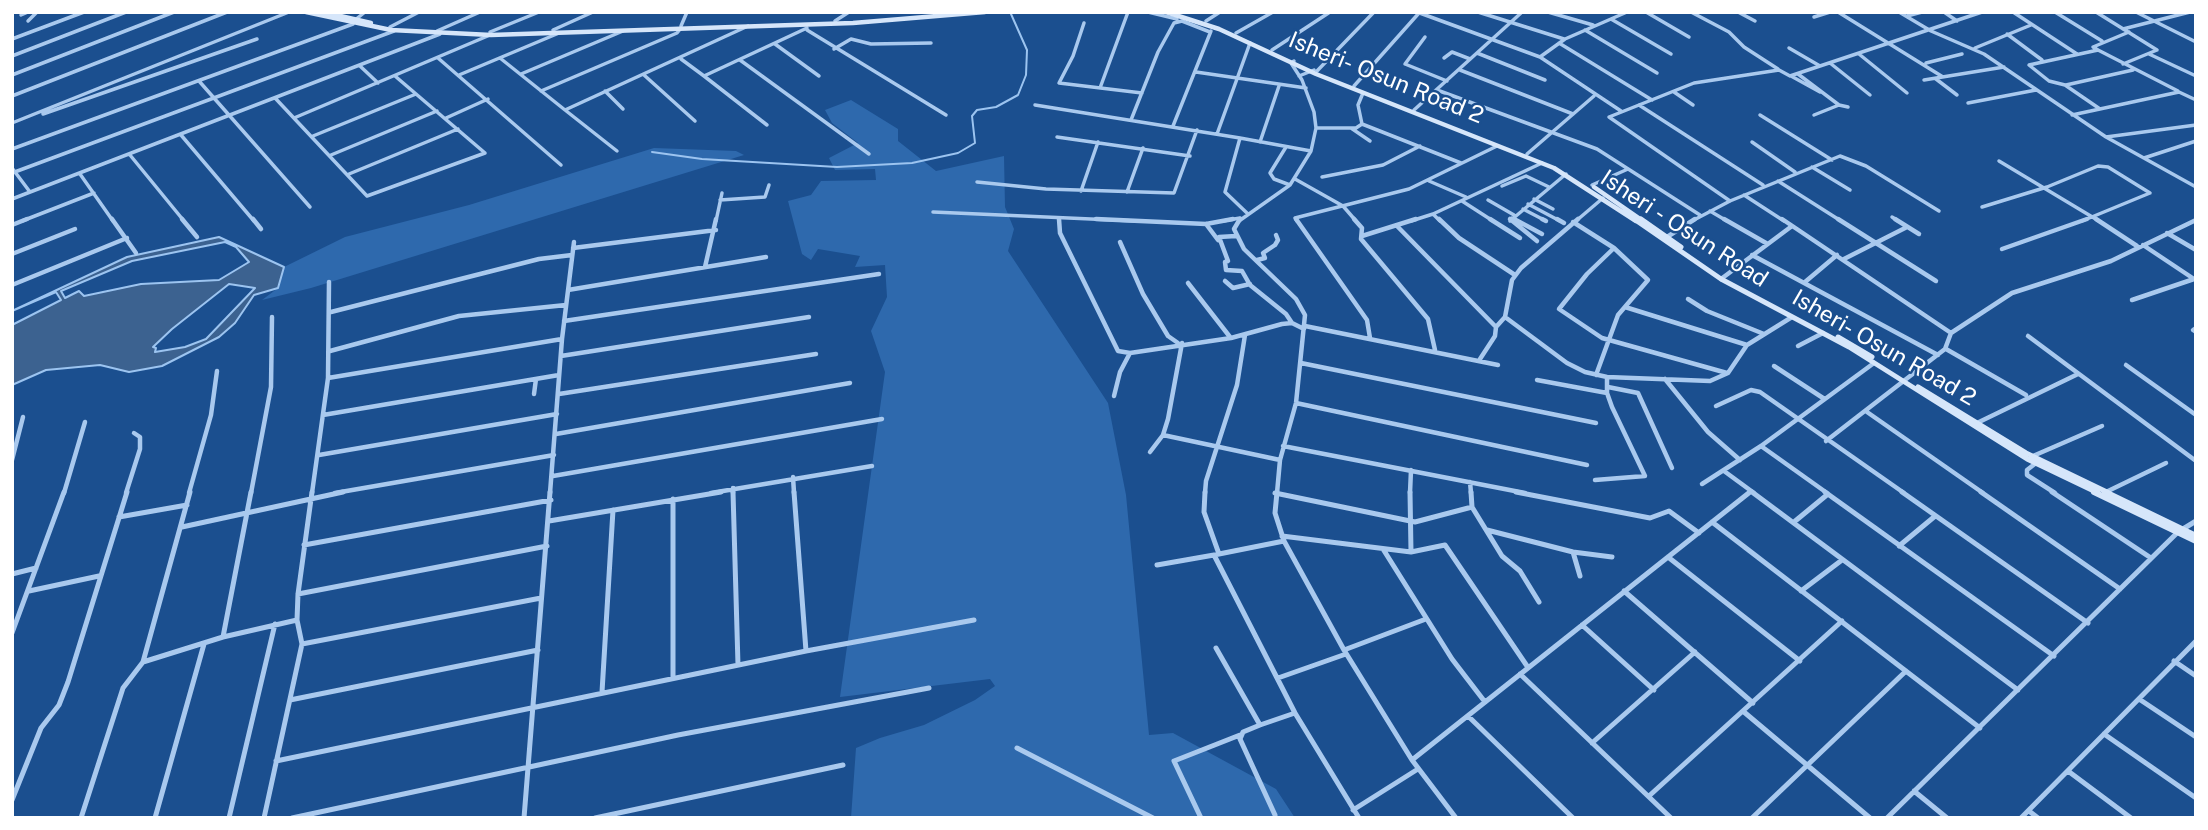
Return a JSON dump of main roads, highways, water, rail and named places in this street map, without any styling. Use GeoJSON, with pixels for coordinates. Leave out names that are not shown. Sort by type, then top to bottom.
{"type":"FeatureCollection","features":[{"type":"Feature","properties":{"kind":"main road"},"geometry":{"type":"LineString","coordinates":[[306,12],[393,28],[439,33],[491,34],[773,24],[960,12]]}},
{"type":"Feature","properties":{"kind":"main road"},"geometry":{"type":"LineString","coordinates":[[323,12],[354,22]]}},
{"type":"Feature","properties":{"kind":"main road"},"geometry":{"type":"LineString","coordinates":[[491,34],[881,22],[985,12]]}},
{"type":"Feature","properties":{"kind":"main road","name":"Isheri- Osun Road 2"},"geometry":{"type":"LineString","coordinates":[[1178,12],[1236,33],[1293,62]]}},
{"type":"Feature","properties":{"kind":"main road","name":"Isheri - Osun Road"},"geometry":{"type":"LineString","coordinates":[[1167,13],[1250,43],[1363,93],[1566,174],[1722,278],[1907,382],[2036,463],[2196,538]]}},
{"type":"Feature","properties":{"kind":"main road","name":"Isheri- Osun Road 2"},"geometry":{"type":"LineString","coordinates":[[1314,71],[1527,153],[1592,185],[1722,278],[1846,341],[1907,382],[2032,457],[2180,530]]}},
{"type":"Feature","properties":{"kind":"waterway"},"geometry":{"type":"LineString","coordinates":[[652,152],[702,159],[837,167],[912,163],[958,153],[975,143],[972,116],[977,110],[996,107],[1018,95],[1026,75],[1027,50],[1011,14]]}}]}
